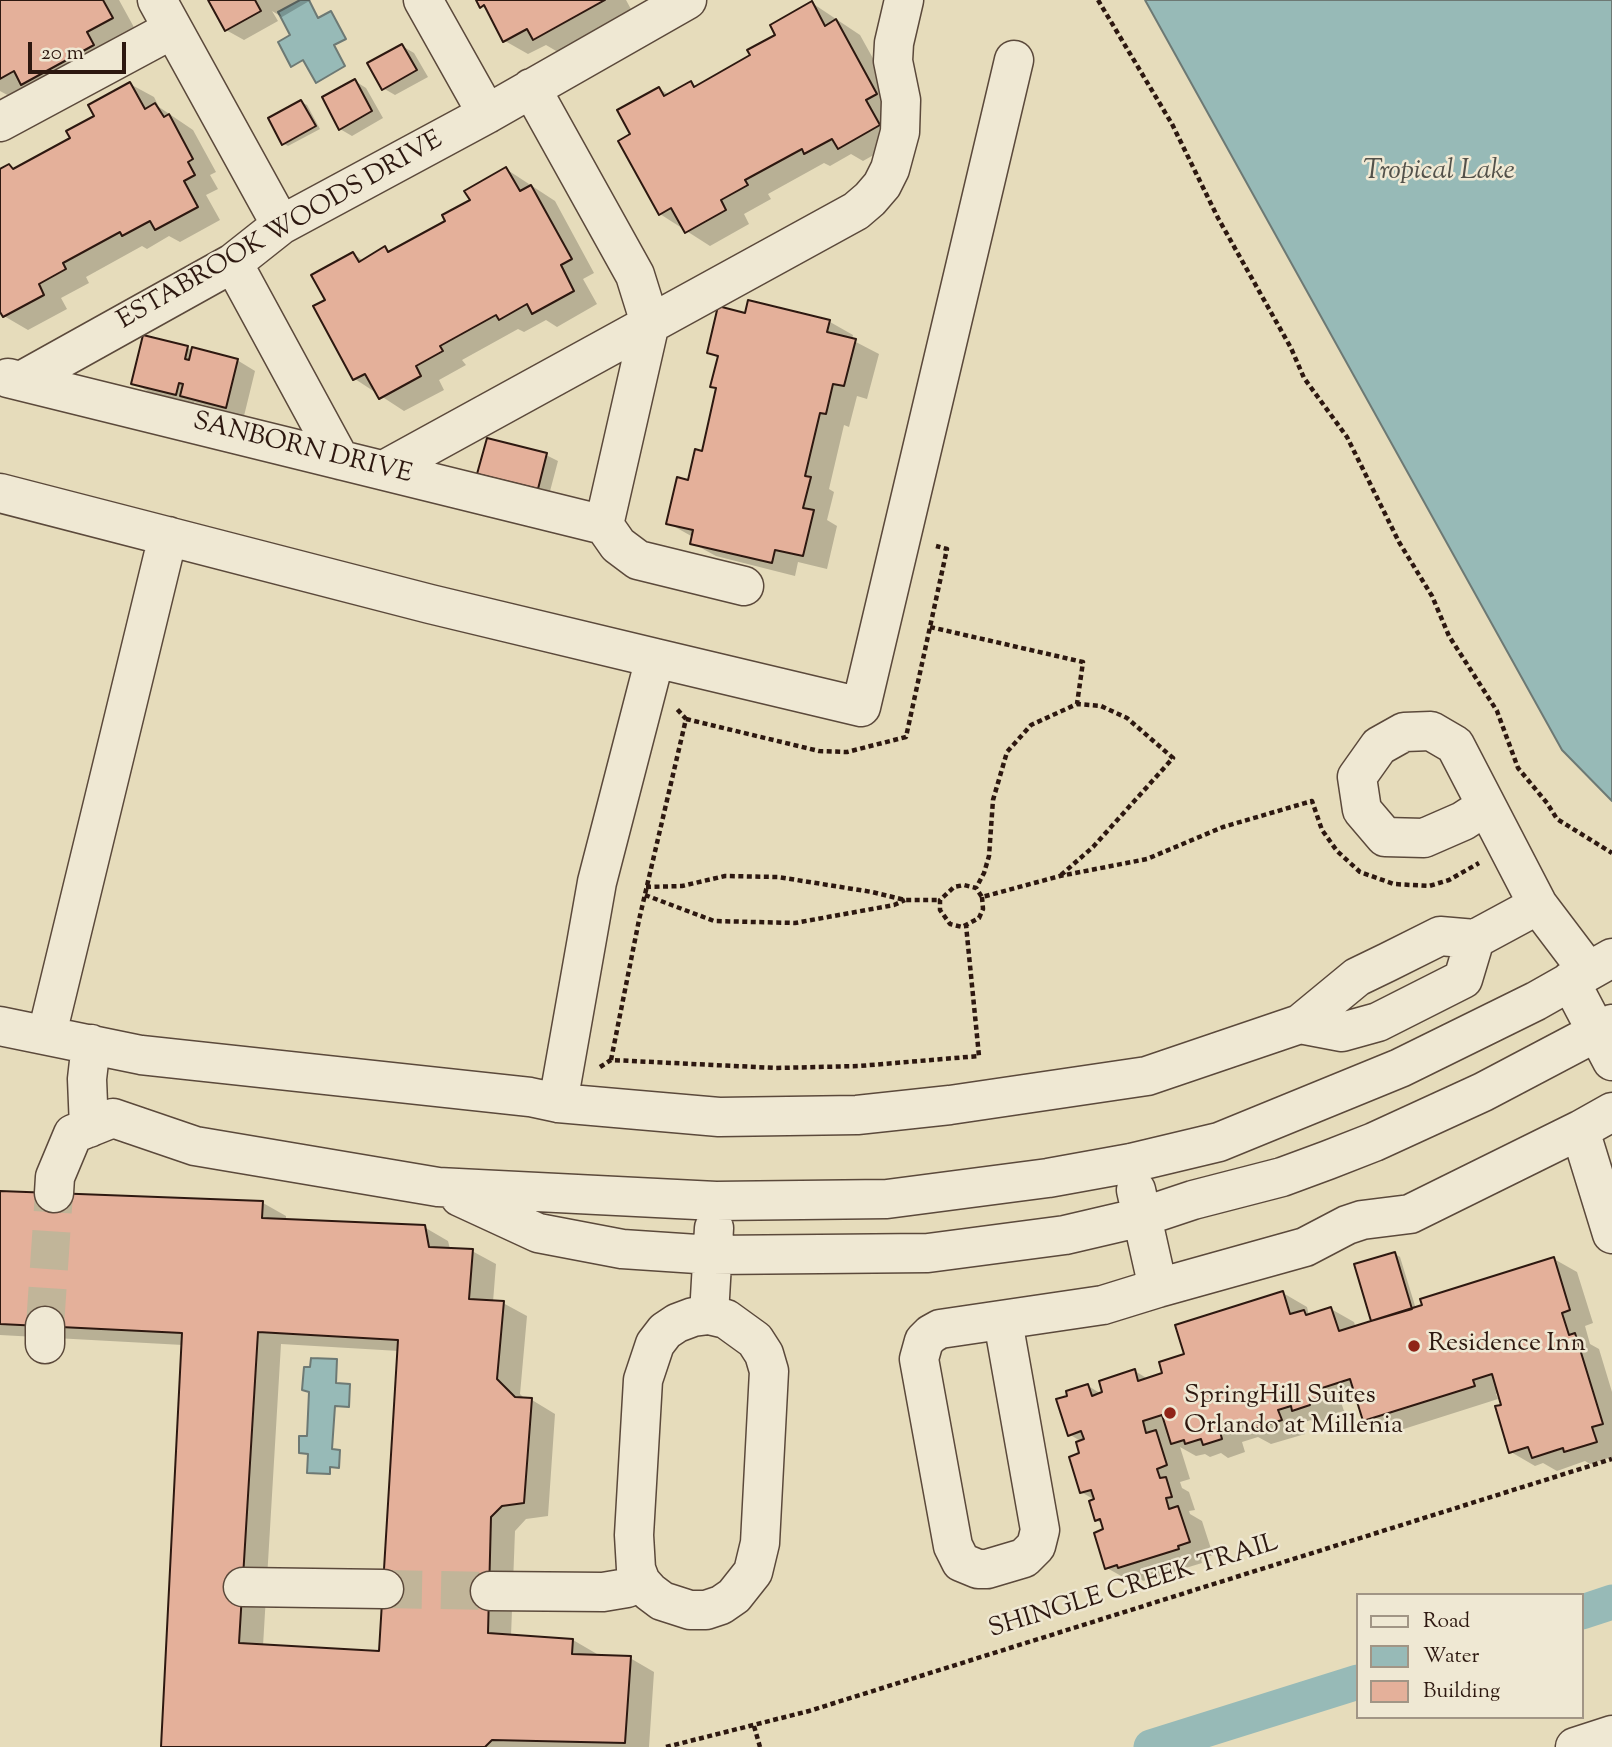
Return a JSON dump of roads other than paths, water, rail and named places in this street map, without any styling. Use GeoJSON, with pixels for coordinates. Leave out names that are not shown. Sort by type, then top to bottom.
{"type":"FeatureCollection","features":[{"type":"Feature","properties":{"kind":"street"},"geometry":{"type":"LineString","coordinates":[[423,0],[487,114]]}},
{"type":"Feature","properties":{"kind":"street"},"geometry":{"type":"LineString","coordinates":[[384,470],[856,211],[882,185],[896,153],[901,100],[893,61],[894,43],[904,0]]}},
{"type":"Feature","properties":{"kind":"street","name":"ESTABROOK WOODS DRIVE"},"geometry":{"type":"LineString","coordinates":[[10,378],[233,263],[281,225],[487,114],[675,3]]}},
{"type":"Feature","properties":{"kind":"street"},"geometry":{"type":"LineString","coordinates":[[0,122],[165,14],[281,225]]}},
{"type":"Feature","properties":{"kind":"street"},"geometry":{"type":"LineString","coordinates":[[0,493],[430,604],[652,670],[861,707],[1014,60]]}},
{"type":"Feature","properties":{"kind":"street"},"geometry":{"type":"LineString","coordinates":[[531,88],[635,275],[650,323],[604,525],[618,545],[638,560],[744,586]]}},
{"type":"Feature","properties":{"kind":"street"},"geometry":{"type":"LineString","coordinates":[[233,263],[340,460]]}},
{"type":"Feature","properties":{"kind":"street","name":"SANBORN DRIVE"},"geometry":{"type":"LineString","coordinates":[[10,378],[604,525]]}},
{"type":"Feature","properties":{"kind":"street"},"geometry":{"type":"LineString","coordinates":[[47,1034],[168,536]]}},
{"type":"Feature","properties":{"kind":"street"},"geometry":{"type":"LineString","coordinates":[[559,1098],[597,882],[652,670]]}},
{"type":"Feature","properties":{"kind":"street"},"geometry":{"type":"LineString","coordinates":[[439,1187],[538,1233],[622,1249],[712,1255],[928,1253],[1065,1234],[1142,1217],[1193,1199],[1282,1177],[1374,1142],[1607,1039],[1590,970],[1538,905],[1486,806]]}},
{"type":"Feature","properties":{"kind":"street"},"geometry":{"type":"LineString","coordinates":[[0,1026],[142,1055],[719,1117],[857,1115],[950,1105],[1147,1076],[1300,1024],[1357,977],[1440,936],[1475,939],[1538,905]]}},
{"type":"Feature","properties":{"kind":"street"},"geometry":{"type":"LineString","coordinates":[[1300,1024],[1342,1032],[1378,1022],[1463,979],[1475,939]]}},
{"type":"Feature","properties":{"kind":"street"},"geometry":{"type":"LineString","coordinates":[[1388,962],[1402,1010]]}},
{"type":"Feature","properties":{"kind":"street"},"geometry":{"type":"LineString","coordinates":[[55,1185],[72,1134],[101,1123],[195,1146],[439,1187],[716,1201],[887,1199],[1048,1178],[1131,1163],[1219,1142],[1400,1068],[1536,1001],[1590,970]]}},
{"type":"Feature","properties":{"kind":"street"},"geometry":{"type":"LineString","coordinates":[[90,1044],[87,1079],[101,1123]]}},
{"type":"Feature","properties":{"kind":"street"},"geometry":{"type":"LineString","coordinates":[[1003,1321],[1040,1530],[1036,1546],[1024,1558],[978,1569],[961,1562],[953,1546],[919,1359],[924,1341],[940,1329],[1103,1305],[1305,1247],[1362,1220],[1410,1214],[1596,1121],[1612,1234]]}},
{"type":"Feature","properties":{"kind":"street"},"geometry":{"type":"LineString","coordinates":[[1131,1163],[1158,1288]]}},
{"type":"Feature","properties":{"kind":"street"},"geometry":{"type":"LineString","coordinates":[[709,1315],[716,1201]]}},
{"type":"Feature","properties":{"kind":"street"},"geometry":{"type":"LineString","coordinates":[[709,1315],[726,1319],[755,1340],[764,1354],[769,1371],[757,1557],[746,1584],[721,1605],[706,1610],[676,1607],[650,1592],[640,1582],[635,1561],[634,1535],[643,1380],[647,1363],[655,1344],[665,1331],[693,1317],[709,1315]]}},
{"type":"Feature","properties":{"kind":"street"},"geometry":{"type":"LineString","coordinates":[[490,1591],[603,1592],[627,1588],[640,1582]]}},
{"type":"Feature","properties":{"kind":"street"},"geometry":{"type":"LineString","coordinates":[[243,1587],[384,1589]]}},
{"type":"Feature","properties":{"kind":"street"},"geometry":{"type":"LineString","coordinates":[[1575,1747],[1612,1735]]}},
{"type":"Feature","properties":{"kind":"water"},"geometry":{"type":"Polygon","coordinates":[[[300,0],[309,0],[318,18],[331,11],[346,39],[334,45],[345,66],[316,83],[303,60],[291,67],[278,42],[290,35],[278,12],[300,0]]]}},
{"type":"Feature","properties":{"kind":"water","name":"Tropical Lake"},"geometry":{"type":"Polygon","coordinates":[[[1145,0],[1612,0],[1612,801],[1562,750],[1145,0]]]}},
{"type":"Feature","properties":{"kind":"water"},"geometry":{"type":"Polygon","coordinates":[[[311,1358],[337,1359],[336,1383],[350,1384],[349,1407],[335,1406],[332,1449],[340,1450],[339,1468],[330,1467],[330,1474],[307,1473],[308,1454],[299,1453],[299,1436],[307,1436],[309,1392],[302,1390],[304,1367],[310,1367],[311,1358]]]}},
{"type":"Feature","properties":{"kind":"waterway"},"geometry":{"type":"LineString","coordinates":[[1584,1611],[1612,1602]]}},
{"type":"Feature","properties":{"kind":"waterway"},"geometry":{"type":"LineString","coordinates":[[1151,1747],[1356,1683]]}},
{"type":"Feature","properties":{"kind":"tunnel"},"geometry":{"type":"LineString","coordinates":[[45,1326],[54,1193]]}},
{"type":"Feature","properties":{"kind":"tunnel"},"geometry":{"type":"LineString","coordinates":[[384,1589],[490,1591]]}},
{"type":"Feature","properties":{"kind":"place","name":"Residence Inn"},"geometry":{"type":"Point","coordinates":[1414,1346]}},
{"type":"Feature","properties":{"kind":"place","name":"SpringHill Suites Orlando at Millenia"},"geometry":{"type":"Point","coordinates":[1170,1413]}}]}
